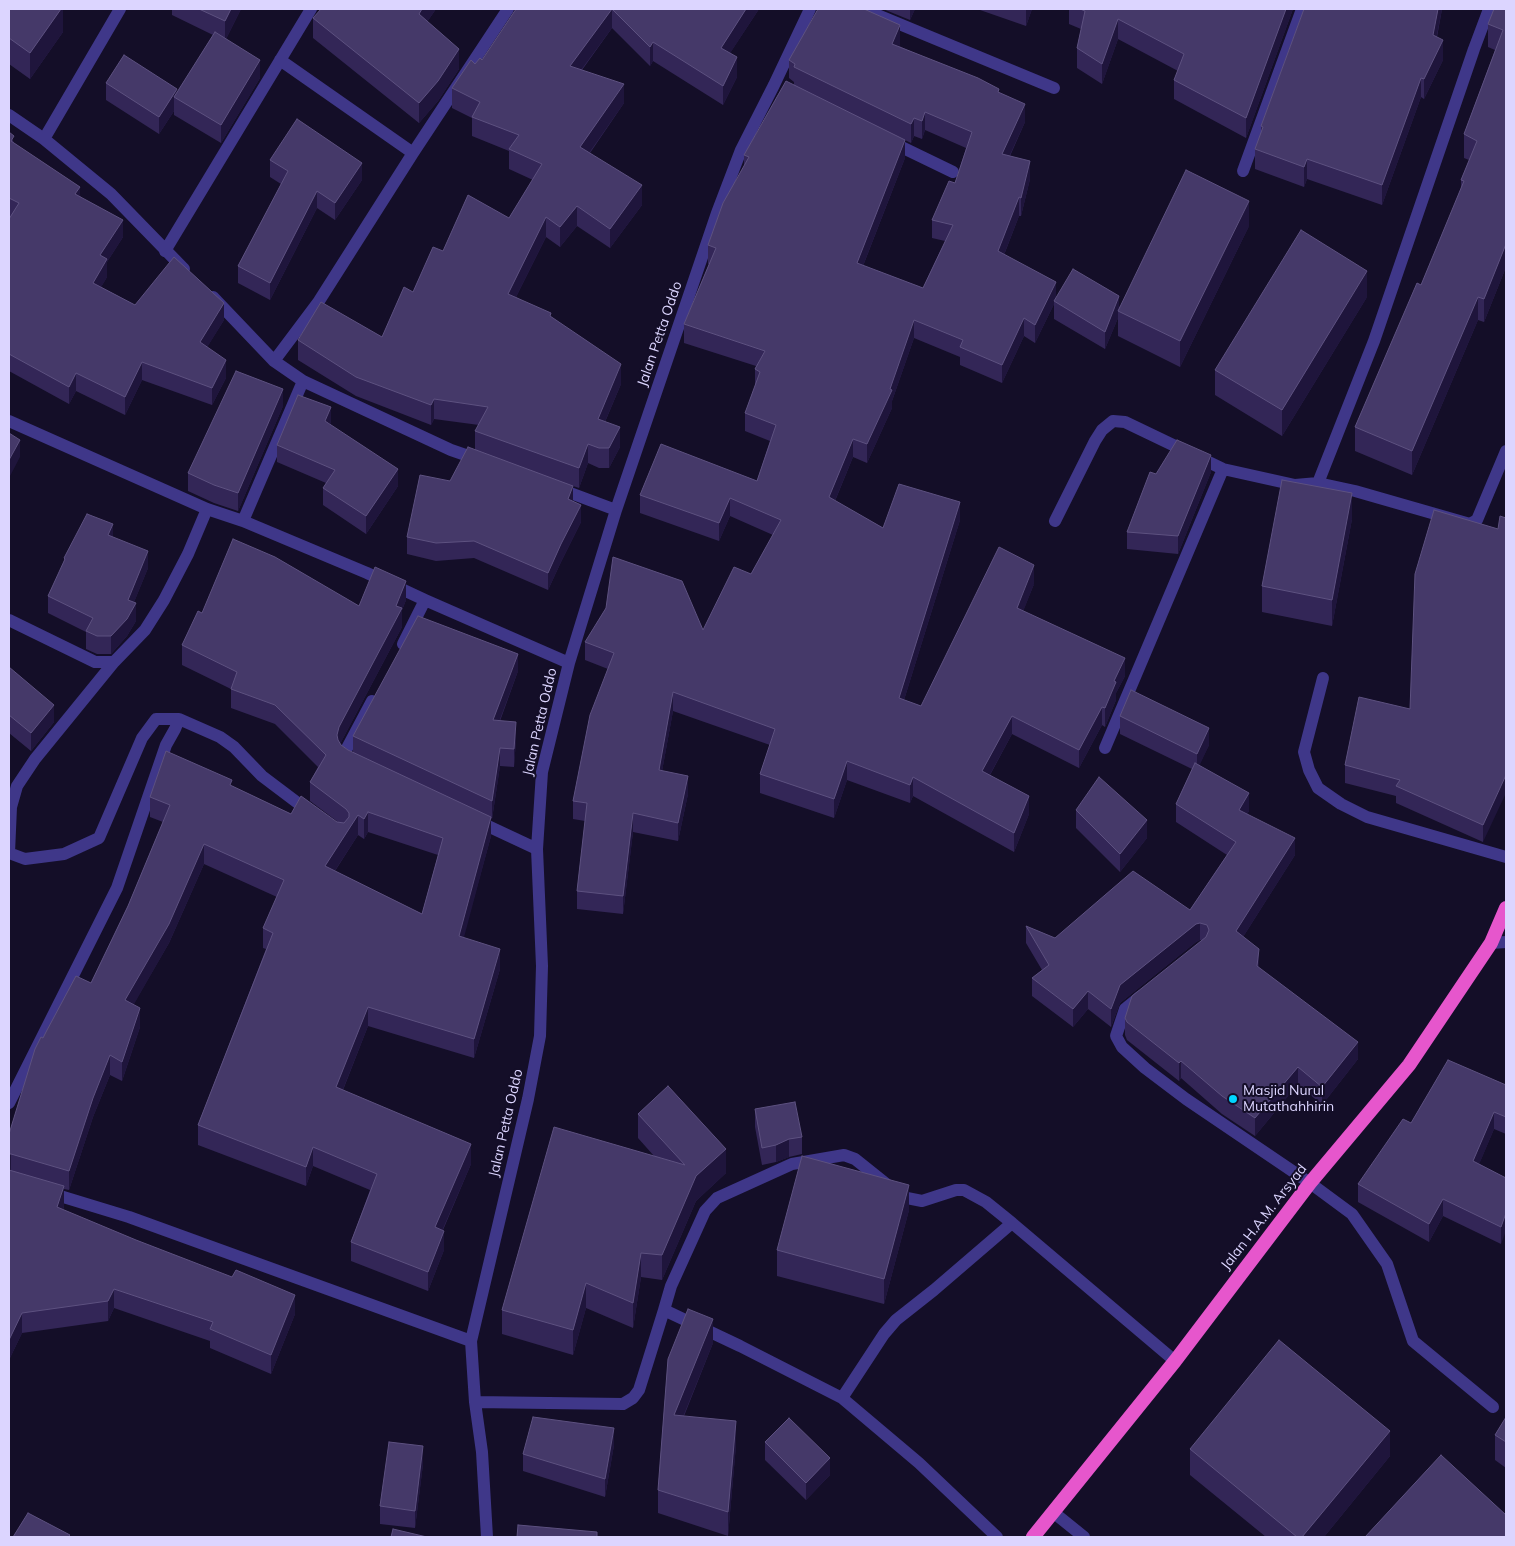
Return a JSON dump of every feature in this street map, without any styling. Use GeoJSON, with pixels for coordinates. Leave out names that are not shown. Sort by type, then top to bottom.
{"type":"FeatureCollection","features":[{"type":"Feature","properties":{"kind":"highway","name":"Jalan H.A.M. Arsyad"},"geometry":{"type":"LineString","coordinates":[[1033,1537],[1175,1360],[1310,1183],[1409,1065],[1491,943],[1506,908]]}},
{"type":"Feature","properties":{"kind":"street"},"geometry":{"type":"LineString","coordinates":[[44,139],[120,9]]}},
{"type":"Feature","properties":{"kind":"street"},"geometry":{"type":"LineString","coordinates":[[166,251],[311,9]]}},
{"type":"Feature","properties":{"kind":"street"},"geometry":{"type":"LineString","coordinates":[[274,362],[319,301],[508,9]]}},
{"type":"Feature","properties":{"kind":"street","name":"Jalan Petta Oddo"},"geometry":{"type":"LineString","coordinates":[[487,1537],[482,1452],[475,1402],[471,1342],[528,1099],[540,1036],[542,966],[537,849],[542,772],[569,663],[616,510],[717,213],[740,150],[778,87],[810,9]]}},
{"type":"Feature","properties":{"kind":"street"},"geometry":{"type":"LineString","coordinates":[[863,9],[1054,88]]}},
{"type":"Feature","properties":{"kind":"street"},"geometry":{"type":"LineString","coordinates":[[1243,171],[1302,9]]}},
{"type":"Feature","properties":{"kind":"street"},"geometry":{"type":"LineString","coordinates":[[1318,484],[1374,341],[1489,9]]}},
{"type":"Feature","properties":{"kind":"street"},"geometry":{"type":"LineString","coordinates":[[280,60],[413,154]]}},
{"type":"Feature","properties":{"kind":"street"},"geometry":{"type":"LineString","coordinates":[[9,115],[44,139],[111,194],[192,277]]}},
{"type":"Feature","properties":{"kind":"street"},"geometry":{"type":"LineString","coordinates":[[882,138],[953,172]]}},
{"type":"Feature","properties":{"kind":"street"},"geometry":{"type":"LineString","coordinates":[[206,290],[274,362],[303,381],[451,450],[488,463]]}},
{"type":"Feature","properties":{"kind":"street"},"geometry":{"type":"LineString","coordinates":[[243,522],[303,381]]}},
{"type":"Feature","properties":{"kind":"street"},"geometry":{"type":"LineString","coordinates":[[9,421],[207,509],[374,576],[569,663]]}},
{"type":"Feature","properties":{"kind":"street"},"geometry":{"type":"LineString","coordinates":[[1056,521],[1095,441],[1102,430],[1113,421],[1126,422],[1222,469],[1295,485],[1318,484],[1355,491],[1470,524],[1477,520],[1506,451]]}},
{"type":"Feature","properties":{"kind":"street"},"geometry":{"type":"LineString","coordinates":[[1105,748],[1222,469]]}},
{"type":"Feature","properties":{"kind":"street"},"geometry":{"type":"LineString","coordinates":[[543,483],[616,510]]}},
{"type":"Feature","properties":{"kind":"street"},"geometry":{"type":"LineString","coordinates":[[207,509],[188,554],[164,600],[145,630],[114,662],[35,759],[17,786],[11,807],[9,853],[26,859],[64,854],[99,838],[142,738],[156,719],[179,719],[220,737],[234,747],[262,776],[317,817]]}},
{"type":"Feature","properties":{"kind":"street"},"geometry":{"type":"LineString","coordinates":[[397,655],[425,600]]}},
{"type":"Feature","properties":{"kind":"street"},"geometry":{"type":"LineString","coordinates":[[9,620],[95,662],[114,662]]}},
{"type":"Feature","properties":{"kind":"street"},"geometry":{"type":"LineString","coordinates":[[1323,678],[1304,752],[1309,770],[1318,788],[1340,804],[1367,817],[1506,856]]}},
{"type":"Feature","properties":{"kind":"street"},"geometry":{"type":"LineString","coordinates":[[361,767],[346,758],[345,753],[378,689]]}},
{"type":"Feature","properties":{"kind":"street"},"geometry":{"type":"LineString","coordinates":[[9,1103],[117,888],[166,745],[179,719]]}},
{"type":"Feature","properties":{"kind":"street"},"geometry":{"type":"LineString","coordinates":[[466,816],[537,849]]}},
{"type":"Feature","properties":{"kind":"street"},"geometry":{"type":"LineString","coordinates":[[1491,943],[1506,942]]}},
{"type":"Feature","properties":{"kind":"street"},"geometry":{"type":"LineString","coordinates":[[1150,988],[1124,1009],[1116,1036],[1122,1047],[1145,1068],[1186,1099],[1310,1183],[1352,1214],[1387,1264],[1413,1341],[1494,1407]]}},
{"type":"Feature","properties":{"kind":"street"},"geometry":{"type":"LineString","coordinates":[[475,1402],[624,1404],[633,1398],[639,1390],[671,1286],[705,1211],[717,1198],[792,1164],[844,1155],[855,1159],[900,1195],[907,1198],[922,1201],[956,1190],[964,1190],[986,1202],[1175,1360]]}},
{"type":"Feature","properties":{"kind":"street"},"geometry":{"type":"LineString","coordinates":[[36,1189],[129,1216],[471,1342]]}},
{"type":"Feature","properties":{"kind":"street"},"geometry":{"type":"LineString","coordinates":[[842,1398],[884,1334],[896,1320],[1012,1223]]}},
{"type":"Feature","properties":{"kind":"street"},"geometry":{"type":"LineString","coordinates":[[664,1310],[842,1398],[919,1463],[997,1537]]}},
{"type":"Feature","properties":{"kind":"street"},"geometry":{"type":"LineString","coordinates":[[1053,1512],[1084,1537]]}},
{"type":"Feature","properties":{"kind":"building"},"geometry":{"type":"Polygon","coordinates":[[[9,9],[61,9],[30,53],[9,38],[9,9]]]}},
{"type":"Feature","properties":{"kind":"building"},"geometry":{"type":"Polygon","coordinates":[[[199,9],[231,9],[225,21],[199,9]]]}},
{"type":"Feature","properties":{"kind":"building"},"geometry":{"type":"Polygon","coordinates":[[[321,9],[422,9],[419,14],[459,49],[438,81],[419,103],[313,18],[321,9]]]}},
{"type":"Feature","properties":{"kind":"building"},"geometry":{"type":"Polygon","coordinates":[[[516,9],[612,9],[570,66],[624,84],[580,147],[642,185],[610,229],[577,206],[560,227],[546,217],[508,294],[551,313],[550,316],[621,364],[598,419],[620,427],[609,448],[599,448],[588,444],[579,468],[475,431],[488,407],[434,399],[431,405],[356,377],[298,340],[321,302],[382,337],[404,287],[413,292],[433,247],[443,251],[468,195],[509,218],[542,164],[509,149],[519,135],[472,117],[480,102],[452,88],[471,60],[475,64],[480,58],[482,60],[516,9]]]}},
{"type":"Feature","properties":{"kind":"building"},"geometry":{"type":"Polygon","coordinates":[[[612,9],[746,9],[721,48],[737,57],[723,86],[653,42],[650,47],[612,9]]]}},
{"type":"Feature","properties":{"kind":"building"},"geometry":{"type":"Polygon","coordinates":[[[818,9],[864,9],[900,25],[892,44],[978,78],[999,89],[998,92],[1025,104],[1002,154],[1030,161],[1021,198],[1019,197],[998,251],[1056,282],[1035,325],[1024,318],[1002,365],[960,347],[963,340],[914,320],[890,389],[892,390],[867,444],[853,439],[829,497],[883,528],[899,484],[960,502],[899,698],[921,706],[999,547],[1034,565],[1017,608],[1125,658],[1114,681],[1116,682],[1105,708],[1102,707],[1079,750],[1012,716],[982,771],[1029,796],[1014,833],[913,777],[910,785],[847,761],[834,799],[760,774],[775,729],[673,692],[659,770],[688,776],[678,823],[633,813],[623,896],[577,891],[587,803],[573,801],[590,715],[614,653],[585,642],[606,608],[613,557],[682,581],[703,630],[734,567],[751,574],[781,520],[730,498],[719,523],[640,495],[661,444],[757,481],[776,425],[745,413],[760,372],[755,369],[765,351],[684,324],[716,248],[708,245],[723,203],[749,157],[744,155],[786,81],[905,140],[857,263],[923,288],[953,225],[932,220],[949,181],[955,183],[972,132],[925,112],[922,121],[914,118],[911,124],[794,67],[795,64],[789,60],[818,9]]]}},
{"type":"Feature","properties":{"kind":"building"},"geometry":{"type":"Polygon","coordinates":[[[1080,9],[1286,9],[1246,118],[1174,80],[1184,54],[1118,19],[1102,64],[1077,48],[1085,11],[1080,9]]]}},
{"type":"Feature","properties":{"kind":"building"},"geometry":{"type":"Polygon","coordinates":[[[1304,9],[1438,9],[1433,35],[1443,40],[1424,79],[1421,78],[1382,185],[1307,159],[1304,167],[1255,149],[1263,127],[1261,126],[1304,9]]]}},
{"type":"Feature","properties":{"kind":"building"},"geometry":{"type":"Polygon","coordinates":[[[1494,9],[1506,9],[1506,244],[1484,299],[1478,297],[1412,451],[1355,427],[1417,283],[1421,285],[1464,181],[1461,180],[1477,141],[1464,134],[1503,30],[1488,24],[1494,9]]]}},
{"type":"Feature","properties":{"kind":"building"},"geometry":{"type":"Polygon","coordinates":[[[215,32],[260,60],[221,125],[174,97],[215,32]]]}},
{"type":"Feature","properties":{"kind":"building"},"geometry":{"type":"Polygon","coordinates":[[[124,55],[177,89],[159,117],[106,83],[124,55]]]}},
{"type":"Feature","properties":{"kind":"building"},"geometry":{"type":"Polygon","coordinates":[[[297,119],[362,163],[335,203],[317,191],[270,283],[238,266],[288,171],[270,160],[297,119]]]}},
{"type":"Feature","properties":{"kind":"building"},"geometry":{"type":"Polygon","coordinates":[[[9,132],[14,136],[11,141],[80,187],[75,194],[123,220],[100,255],[107,259],[93,283],[135,305],[174,257],[224,303],[200,342],[226,360],[212,388],[142,362],[125,397],[76,373],[69,387],[9,354],[9,219],[19,203],[9,198],[9,132]]]}},
{"type":"Feature","properties":{"kind":"building"},"geometry":{"type":"Polygon","coordinates":[[[1186,170],[1249,201],[1180,341],[1118,311],[1186,170]]]}},
{"type":"Feature","properties":{"kind":"building"},"geometry":{"type":"Polygon","coordinates":[[[1301,230],[1367,271],[1282,410],[1215,370],[1301,230]]]}},
{"type":"Feature","properties":{"kind":"building"},"geometry":{"type":"Polygon","coordinates":[[[1073,269],[1119,296],[1105,332],[1054,301],[1073,269]]]}},
{"type":"Feature","properties":{"kind":"building"},"geometry":{"type":"Polygon","coordinates":[[[236,371],[283,389],[238,493],[188,473],[236,371]]]}},
{"type":"Feature","properties":{"kind":"building"},"geometry":{"type":"Polygon","coordinates":[[[298,395],[331,407],[325,421],[398,469],[366,516],[323,488],[335,470],[277,445],[298,395]]]}},
{"type":"Feature","properties":{"kind":"building"},"geometry":{"type":"Polygon","coordinates":[[[9,433],[20,440],[9,460],[9,433]]]}},
{"type":"Feature","properties":{"kind":"building"},"geometry":{"type":"Polygon","coordinates":[[[1177,440],[1211,455],[1178,536],[1127,532],[1150,472],[1156,474],[1177,440]]]}},
{"type":"Feature","properties":{"kind":"building"},"geometry":{"type":"Polygon","coordinates":[[[468,447],[573,486],[568,499],[581,505],[548,573],[474,541],[436,543],[407,537],[420,475],[450,481],[468,447]]]}},
{"type":"Feature","properties":{"kind":"building"},"geometry":{"type":"Polygon","coordinates":[[[1282,480],[1352,493],[1332,600],[1262,586],[1282,480]]]}},
{"type":"Feature","properties":{"kind":"building"},"geometry":{"type":"Polygon","coordinates":[[[1434,510],[1498,529],[1500,516],[1506,518],[1506,775],[1483,825],[1396,786],[1400,780],[1345,765],[1359,697],[1410,709],[1415,574],[1434,510]]]}},
{"type":"Feature","properties":{"kind":"building"},"geometry":{"type":"Polygon","coordinates":[[[87,514],[113,524],[108,535],[148,551],[128,600],[136,603],[127,619],[111,636],[97,636],[86,631],[93,618],[48,596],[64,558],[87,514]]]}},
{"type":"Feature","properties":{"kind":"building"},"geometry":{"type":"Polygon","coordinates":[[[233,539],[275,557],[359,606],[375,567],[406,581],[396,606],[402,608],[339,727],[338,740],[348,750],[491,817],[459,936],[500,949],[474,1039],[368,1007],[336,1087],[471,1144],[435,1227],[444,1231],[428,1272],[351,1242],[377,1174],[313,1147],[306,1167],[198,1125],[273,933],[263,928],[284,880],[204,844],[169,924],[125,1000],[140,1008],[122,1062],[110,1055],[93,1098],[69,1171],[9,1154],[9,1134],[35,1049],[41,1037],[43,1038],[76,976],[91,983],[128,906],[170,805],[150,797],[166,751],[232,780],[230,785],[291,814],[301,796],[337,822],[344,823],[349,817],[346,809],[310,782],[326,755],[275,705],[231,689],[237,672],[182,645],[198,611],[202,613],[233,539]],[[368,812],[364,819],[358,815],[325,866],[422,914],[443,838],[368,812]]]}},
{"type":"Feature","properties":{"kind":"building"},"geometry":{"type":"Polygon","coordinates":[[[418,616],[518,654],[493,720],[516,722],[514,749],[500,748],[492,801],[353,736],[418,616]]]}},
{"type":"Feature","properties":{"kind":"building"},"geometry":{"type":"Polygon","coordinates":[[[9,667],[54,705],[31,733],[9,715],[9,667]]]}},
{"type":"Feature","properties":{"kind":"building"},"geometry":{"type":"Polygon","coordinates":[[[1131,690],[1209,728],[1197,754],[1120,716],[1131,690]]]}},
{"type":"Feature","properties":{"kind":"building"},"geometry":{"type":"Polygon","coordinates":[[[1195,763],[1249,793],[1239,810],[1295,838],[1236,931],[1259,949],[1257,966],[1358,1042],[1322,1087],[1298,1067],[1255,1118],[1222,1096],[1181,1061],[1179,1063],[1127,1022],[1125,1018],[1132,996],[1206,937],[1209,930],[1207,925],[1196,924],[1120,985],[1111,1009],[1088,991],[1073,1009],[1032,978],[1049,965],[1026,926],[1055,938],[1133,871],[1190,910],[1236,842],[1176,804],[1195,763]]]}},
{"type":"Feature","properties":{"kind":"building"},"geometry":{"type":"Polygon","coordinates":[[[1099,777],[1147,820],[1120,854],[1076,810],[1099,777]]]}},
{"type":"Feature","properties":{"kind":"building"},"geometry":{"type":"Polygon","coordinates":[[[1448,1060],[1506,1085],[1506,1117],[1494,1112],[1473,1161],[1506,1178],[1506,1213],[1501,1227],[1443,1199],[1429,1224],[1358,1184],[1403,1119],[1411,1123],[1448,1060]]]}},
{"type":"Feature","properties":{"kind":"building"},"geometry":{"type":"Polygon","coordinates":[[[668,1086],[726,1149],[696,1176],[662,1255],[641,1253],[633,1303],[586,1283],[573,1330],[502,1310],[554,1127],[685,1165],[638,1114],[668,1086]]]}},
{"type":"Feature","properties":{"kind":"building"},"geometry":{"type":"Polygon","coordinates":[[[795,1102],[802,1137],[789,1139],[776,1145],[762,1148],[755,1109],[795,1102]]]}},
{"type":"Feature","properties":{"kind":"building"},"geometry":{"type":"Polygon","coordinates":[[[802,1156],[909,1185],[884,1279],[777,1250],[802,1156]]]}},
{"type":"Feature","properties":{"kind":"building"},"geometry":{"type":"Polygon","coordinates":[[[9,1170],[64,1186],[57,1207],[232,1277],[236,1270],[295,1295],[271,1355],[210,1329],[213,1322],[114,1289],[108,1301],[22,1313],[9,1340],[9,1170]]]}},
{"type":"Feature","properties":{"kind":"building"},"geometry":{"type":"Polygon","coordinates":[[[688,1309],[713,1319],[674,1415],[736,1421],[728,1512],[658,1490],[668,1359],[688,1309]]]}},
{"type":"Feature","properties":{"kind":"building"},"geometry":{"type":"Polygon","coordinates":[[[1279,1340],[1390,1431],[1302,1537],[1297,1537],[1190,1449],[1279,1340]]]}},
{"type":"Feature","properties":{"kind":"building"},"geometry":{"type":"Polygon","coordinates":[[[533,1417],[614,1428],[605,1479],[523,1454],[533,1417]]]}},
{"type":"Feature","properties":{"kind":"building"},"geometry":{"type":"Polygon","coordinates":[[[1506,1417],[1506,1442],[1495,1435],[1506,1417]]]}},
{"type":"Feature","properties":{"kind":"building"},"geometry":{"type":"Polygon","coordinates":[[[789,1418],[830,1458],[806,1483],[765,1442],[789,1418]]]}},
{"type":"Feature","properties":{"kind":"building"},"geometry":{"type":"Polygon","coordinates":[[[389,1442],[423,1446],[415,1511],[380,1506],[389,1442]]]}},
{"type":"Feature","properties":{"kind":"building"},"geometry":{"type":"Polygon","coordinates":[[[1441,1455],[1506,1515],[1506,1537],[1365,1537],[1441,1455]]]}},
{"type":"Feature","properties":{"kind":"building"},"geometry":{"type":"Polygon","coordinates":[[[28,1513],[70,1535],[68,1537],[13,1537],[28,1513]]]}},
{"type":"Feature","properties":{"kind":"building"},"geometry":{"type":"Polygon","coordinates":[[[518,1525],[597,1532],[597,1537],[517,1537],[518,1525]]]}},
{"type":"Feature","properties":{"kind":"building"},"geometry":{"type":"Polygon","coordinates":[[[393,1529],[427,1537],[391,1537],[393,1529]]]}},
{"type":"Feature","properties":{"kind":"place","name":"Masjid Nurul Mutathahhirin"},"geometry":{"type":"Point","coordinates":[1233,1099]}}]}
